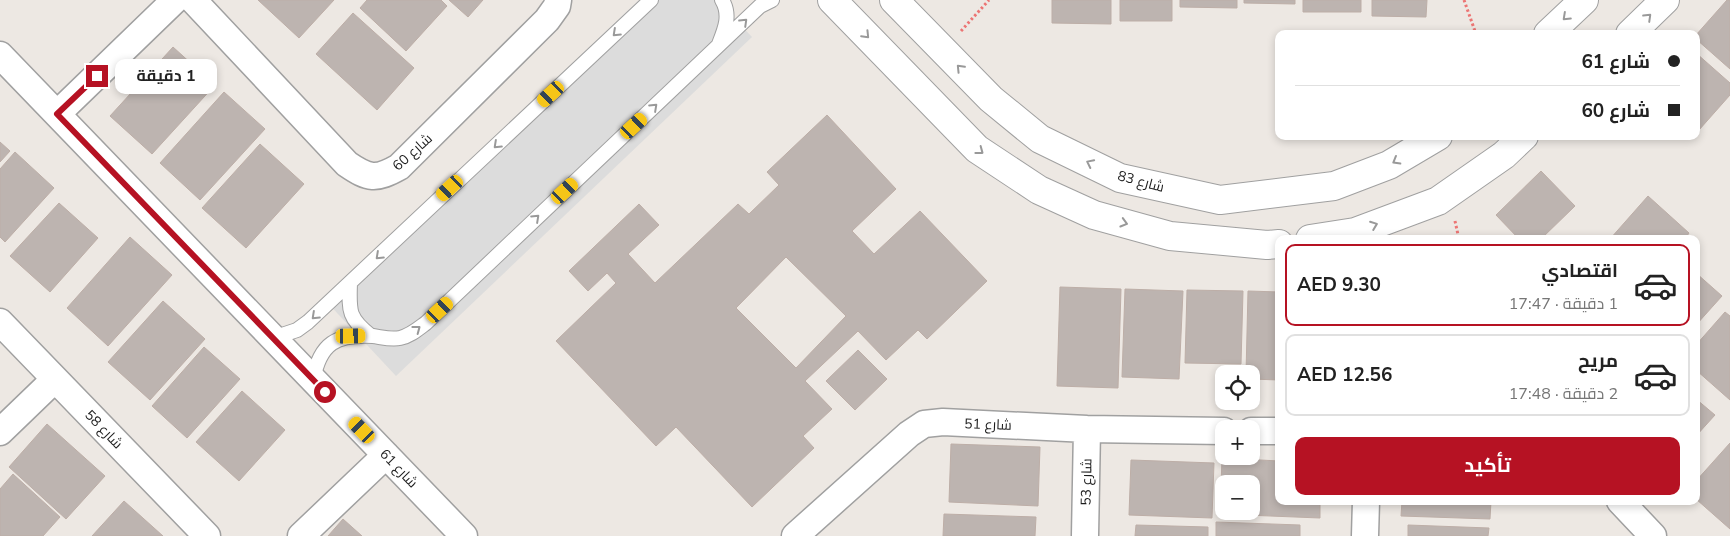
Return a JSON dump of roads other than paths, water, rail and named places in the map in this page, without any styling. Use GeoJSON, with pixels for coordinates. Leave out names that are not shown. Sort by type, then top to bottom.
{"type":"FeatureCollection","features":[{"type":"Feature","properties":{"kind":"street"},"geometry":{"type":"LineString","coordinates":[[57,114],[175,0]]}},
{"type":"Feature","properties":{"kind":"street","name":"شارع 60"},"geometry":{"type":"LineString","coordinates":[[193,0],[347,164],[360,173],[375,178],[399,167],[547,20],[557,6],[558,0]]}},
{"type":"Feature","properties":{"kind":"street"},"geometry":{"type":"LineString","coordinates":[[832,0],[977,149],[1038,190],[1094,215],[1170,236],[1275,244]]}},
{"type":"Feature","properties":{"kind":"street","name":"شارع 83"},"geometry":{"type":"LineString","coordinates":[[894,0],[991,99],[1040,139],[1120,178],[1220,200],[1334,186],[1389,165],[1431,140]]}},
{"type":"Feature","properties":{"kind":"street"},"geometry":{"type":"LineString","coordinates":[[1552,30],[1584,0]]}},
{"type":"Feature","properties":{"kind":"street"},"geometry":{"type":"LineString","coordinates":[[1634,30],[1665,0]]}},
{"type":"Feature","properties":{"kind":"street","name":"شارع 61"},"geometry":{"type":"LineString","coordinates":[[0,55],[464,536]]}},
{"type":"Feature","properties":{"kind":"street"},"geometry":{"type":"LineString","coordinates":[[1336,235],[1355,232],[1438,201],[1504,156],[1520,140]]}},
{"type":"Feature","properties":{"kind":"street","name":"شارع 58"},"geometry":{"type":"LineString","coordinates":[[0,322],[207,536]]}},
{"type":"Feature","properties":{"kind":"street"},"geometry":{"type":"LineString","coordinates":[[0,432],[55,379]]}},
{"type":"Feature","properties":{"kind":"street","name":"شارع 51"},"geometry":{"type":"LineString","coordinates":[[795,536],[909,434],[924,424],[943,422],[1088,429],[1215,430]]}},
{"type":"Feature","properties":{"kind":"street","name":"شارع 53"},"geometry":{"type":"LineString","coordinates":[[1085,536],[1088,429]]}},
{"type":"Feature","properties":{"kind":"street"},"geometry":{"type":"LineString","coordinates":[[1260,431],[1275,431]]}},
{"type":"Feature","properties":{"kind":"street"},"geometry":{"type":"LineString","coordinates":[[301,536],[386,455]]}},
{"type":"Feature","properties":{"kind":"street"},"geometry":{"type":"LineString","coordinates":[[1365,536],[1366,505]]}},
{"type":"Feature","properties":{"kind":"street"},"geometry":{"type":"LineString","coordinates":[[1624,505],[1653,536]]}},
{"type":"Feature","properties":{"kind":"lane"},"geometry":{"type":"LineString","coordinates":[[273,338],[297,330],[308,322],[651,0]]}},
{"type":"Feature","properties":{"kind":"lane"},"geometry":{"type":"LineString","coordinates":[[718,47],[727,16],[722,0]]}},
{"type":"Feature","properties":{"kind":"lane"},"geometry":{"type":"LineString","coordinates":[[313,380],[320,356],[328,346],[340,339],[351,336],[399,338],[412,334],[426,323],[760,6],[772,0]]}},
{"type":"Feature","properties":{"kind":"lane"},"geometry":{"type":"LineString","coordinates":[[350,283],[350,309],[353,319],[359,327],[371,336]]}}]}
